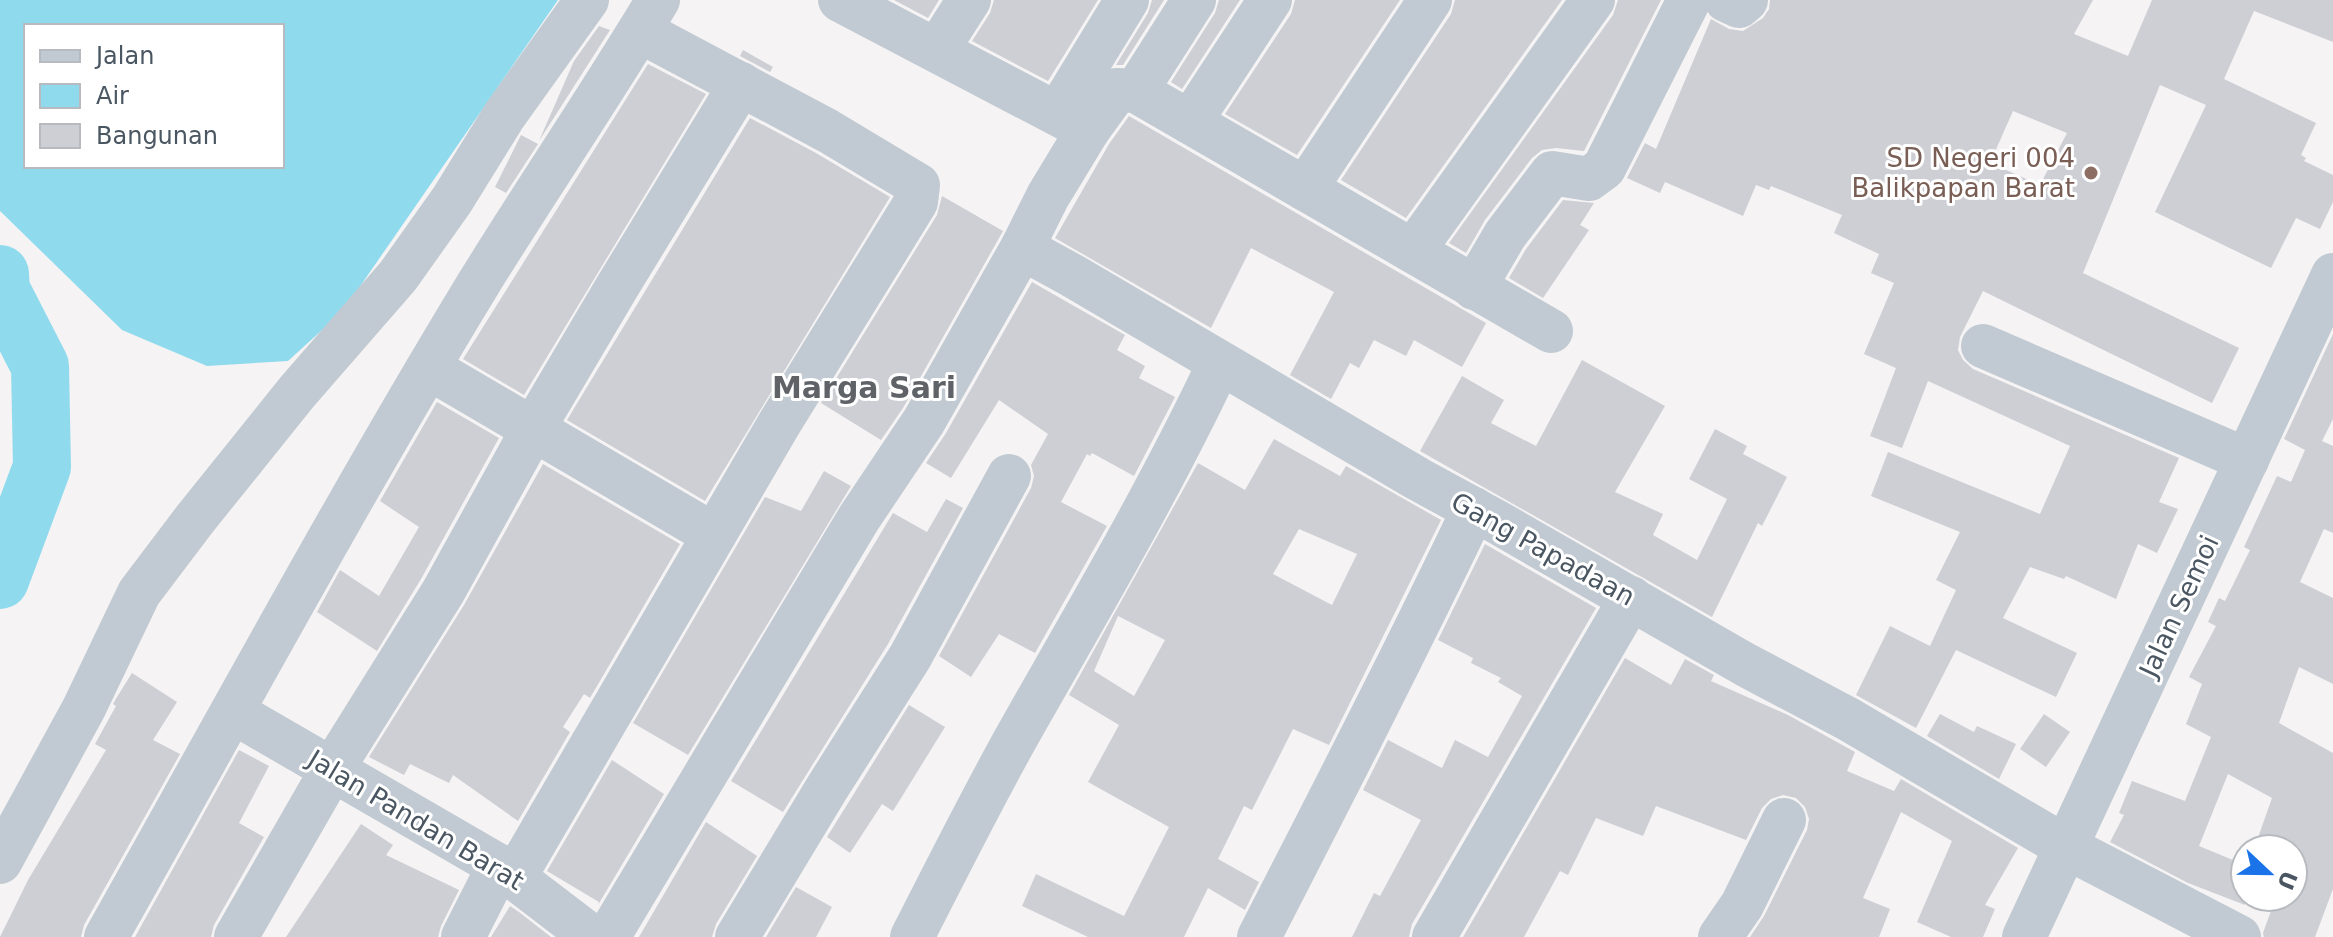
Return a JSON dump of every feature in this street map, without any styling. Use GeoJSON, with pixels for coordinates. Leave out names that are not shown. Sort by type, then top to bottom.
{"type":"FeatureCollection","features":[{"type":"Feature","properties":{"kind":"street"},"geometry":{"type":"LineString","coordinates":[[0,862],[84,708],[139,593],[335,346],[398,276],[452,200],[504,116],[587,0]]}},
{"type":"Feature","properties":{"kind":"street"},"geometry":{"type":"LineString","coordinates":[[840,0],[1073,122]]}},
{"type":"Feature","properties":{"kind":"street"},"geometry":{"type":"LineString","coordinates":[[937,50],[969,0]]}},
{"type":"Feature","properties":{"kind":"street"},"geometry":{"type":"LineString","coordinates":[[608,937],[859,518],[924,421],[1022,248],[1048,196],[1073,122],[1127,0]]}},
{"type":"Feature","properties":{"kind":"street"},"geometry":{"type":"LineString","coordinates":[[1136,91],[1194,0]]}},
{"type":"Feature","properties":{"kind":"street"},"geometry":{"type":"LineString","coordinates":[[1190,122],[1270,0]]}},
{"type":"Feature","properties":{"kind":"street"},"geometry":{"type":"LineString","coordinates":[[1305,189],[1430,0]]}},
{"type":"Feature","properties":{"kind":"street"},"geometry":{"type":"LineString","coordinates":[[1413,251],[1593,0]]}},
{"type":"Feature","properties":{"kind":"street"},"geometry":{"type":"LineString","coordinates":[[1474,288],[1505,235],[1552,173],[1589,179],[1604,168],[1689,0]]}},
{"type":"Feature","properties":{"kind":"street"},"geometry":{"type":"LineString","coordinates":[[1726,0],[1739,6],[1746,0]]}},
{"type":"Feature","properties":{"kind":"street"},"geometry":{"type":"LineString","coordinates":[[106,937],[233,712],[264,649],[429,368],[649,15],[741,84],[889,165],[918,185],[916,202],[507,872],[463,937]]}},
{"type":"Feature","properties":{"kind":"street"},"geometry":{"type":"LineString","coordinates":[[236,937],[333,768],[443,592],[533,429],[741,84]]}},
{"type":"Feature","properties":{"kind":"street"},"geometry":{"type":"LineString","coordinates":[[1073,122],[1117,90],[1136,91],[1551,331]]}},
{"type":"Feature","properties":{"kind":"street","name":"Gang Papadaan"},"geometry":{"type":"LineString","coordinates":[[1022,248],[1418,479],[1746,665],[1848,719],[2066,847],[2239,937]]}},
{"type":"Feature","properties":{"kind":"street","name":"Jalan Semoi"},"geometry":{"type":"LineString","coordinates":[[2024,937],[2333,275]]}},
{"type":"Feature","properties":{"kind":"street"},"geometry":{"type":"LineString","coordinates":[[1983,346],[2247,460]]}},
{"type":"Feature","properties":{"kind":"street"},"geometry":{"type":"LineString","coordinates":[[912,937],[1025,722],[1187,431],[1219,364]]}},
{"type":"Feature","properties":{"kind":"street"},"geometry":{"type":"LineString","coordinates":[[429,368],[714,535]]}},
{"type":"Feature","properties":{"kind":"street"},"geometry":{"type":"LineString","coordinates":[[737,937],[910,657],[1009,476]]}},
{"type":"Feature","properties":{"kind":"street"},"geometry":{"type":"LineString","coordinates":[[1259,937],[1312,829],[1390,684],[1474,509]]}},
{"type":"Feature","properties":{"kind":"street"},"geometry":{"type":"LineString","coordinates":[[1434,937],[1631,598]]}},
{"type":"Feature","properties":{"kind":"street","name":"Jalan Pandan Barat"},"geometry":{"type":"LineString","coordinates":[[233,712],[507,872],[592,937]]}},
{"type":"Feature","properties":{"kind":"street"},"geometry":{"type":"LineString","coordinates":[[1720,937],[1742,905],[1784,820]]}},
{"type":"Feature","properties":{"kind":"water"},"geometry":{"type":"Polygon","coordinates":[[[0,0],[558,0],[343,311],[288,361],[207,366],[122,330],[0,211],[0,0]]]}},
{"type":"Feature","properties":{"kind":"building"},"geometry":{"type":"Polygon","coordinates":[[[894,0],[939,0],[928,18],[894,0]]]}},
{"type":"Feature","properties":{"kind":"building"},"geometry":{"type":"Polygon","coordinates":[[[994,0],[1098,0],[1048,81],[972,41],[990,13],[994,0]]]}},
{"type":"Feature","properties":{"kind":"building"},"geometry":{"type":"Polygon","coordinates":[[[1152,0],[1164,0],[1123,65],[1116,65],[1148,13],[1152,0]]]}},
{"type":"Feature","properties":{"kind":"building"},"geometry":{"type":"Polygon","coordinates":[[[1219,0],[1240,0],[1182,89],[1171,82],[1215,13],[1219,0]]]}},
{"type":"Feature","properties":{"kind":"building"},"geometry":{"type":"Polygon","coordinates":[[[1295,0],[1400,0],[1297,155],[1225,114],[1291,14],[1295,0]]]}},
{"type":"Feature","properties":{"kind":"building"},"geometry":{"type":"Polygon","coordinates":[[[1455,0],[1562,0],[1406,218],[1341,180],[1451,14],[1455,0]]]}},
{"type":"Feature","properties":{"kind":"building"},"geometry":{"type":"Polygon","coordinates":[[[1618,0],[1661,0],[1584,151],[1542,150],[1532,158],[1485,220],[1466,253],[1449,243],[1613,15],[1618,0]]]}},
{"type":"Feature","properties":{"kind":"building"},"geometry":{"type":"Polygon","coordinates":[[[1770,0],[2093,0],[2074,34],[2128,56],[2152,0],[2333,0],[2333,42],[2254,11],[2224,79],[2316,123],[2301,155],[2306,158],[2304,161],[2333,175],[2333,202],[2320,229],[2296,218],[2271,268],[2155,212],[2206,105],[2160,85],[2083,273],[2239,348],[2212,403],[1983,291],[1960,337],[1958,350],[1973,369],[2179,458],[2159,502],[2178,509],[2157,553],[2138,544],[2116,599],[2066,576],[2064,579],[2030,567],[2003,618],[2077,653],[2056,697],[1956,650],[1916,728],[1856,695],[1890,626],[1930,646],[1956,590],[1936,580],[1960,532],[1871,496],[1888,452],[2040,514],[2070,446],[1928,381],[1902,448],[1870,436],[1896,368],[1864,354],[1894,283],[1871,273],[1879,254],[1834,233],[1842,215],[1771,186],[1769,190],[1756,185],[1743,216],[1665,182],[1660,193],[1627,178],[1645,143],[1656,149],[1711,19],[1729,29],[1743,31],[1763,18],[1770,0]],[[2013,111],[1990,163],[2040,185],[2067,133],[2013,111]]]}},
{"type":"Feature","properties":{"kind":"building"},"geometry":{"type":"Polygon","coordinates":[[[599,26],[610,30],[539,141],[574,61],[599,26]]]}},
{"type":"Feature","properties":{"kind":"building"},"geometry":{"type":"Polygon","coordinates":[[[743,50],[773,67],[770,72],[740,56],[743,50]]]}},
{"type":"Feature","properties":{"kind":"building"},"geometry":{"type":"Polygon","coordinates":[[[648,64],[706,94],[524,395],[463,359],[648,64]]]}},
{"type":"Feature","properties":{"kind":"building"},"geometry":{"type":"Polygon","coordinates":[[[1129,116],[1486,323],[1462,367],[1414,340],[1406,356],[1374,340],[1359,368],[1350,363],[1331,399],[1290,375],[1334,292],[1251,248],[1211,328],[1055,238],[1109,144],[1129,116]]]}},
{"type":"Feature","properties":{"kind":"building"},"geometry":{"type":"Polygon","coordinates":[[[750,118],[890,197],[705,501],[567,420],[750,118]]]}},
{"type":"Feature","properties":{"kind":"building"},"geometry":{"type":"Polygon","coordinates":[[[521,135],[538,144],[506,193],[495,187],[521,135]]]}},
{"type":"Feature","properties":{"kind":"building"},"geometry":{"type":"Polygon","coordinates":[[[942,196],[1003,231],[903,408],[881,440],[821,403],[937,215],[942,196]]]}},
{"type":"Feature","properties":{"kind":"building"},"geometry":{"type":"Polygon","coordinates":[[[1563,200],[1594,203],[1580,225],[1589,230],[1543,298],[1509,278],[1526,249],[1563,200]]]}},
{"type":"Feature","properties":{"kind":"building"},"geometry":{"type":"Polygon","coordinates":[[[1032,282],[1125,335],[1117,350],[1145,366],[1139,378],[1175,397],[1134,476],[1092,453],[1090,456],[1087,454],[1061,502],[1107,526],[1035,653],[999,634],[971,677],[939,656],[1031,488],[1034,476],[1031,465],[1048,434],[999,400],[951,478],[926,463],[1032,282]]]}},
{"type":"Feature","properties":{"kind":"building"},"geometry":{"type":"Polygon","coordinates":[[[2333,334],[2333,419],[2322,441],[2333,446],[2333,533],[2324,529],[2300,582],[2333,598],[2333,684],[2299,667],[2279,723],[2333,753],[2333,889],[2315,937],[2264,937],[2270,913],[2309,913],[2309,833],[2260,833],[2272,798],[2228,774],[2199,846],[2229,858],[2229,899],[2188,883],[2110,842],[2124,815],[2119,813],[2132,781],[2185,801],[2211,737],[2186,724],[2202,684],[2189,677],[2216,626],[2208,622],[2219,598],[2225,601],[2250,550],[2244,547],[2277,476],[2291,482],[2305,450],[2284,439],[2333,334]]]}},
{"type":"Feature","properties":{"kind":"building"},"geometry":{"type":"Polygon","coordinates":[[[1582,360],[1665,406],[1615,492],[1663,514],[1653,535],[1697,560],[1727,499],[1689,479],[1715,429],[1747,446],[1743,454],[1787,477],[1762,526],[1758,523],[1712,617],[1420,451],[1462,376],[1504,400],[1491,423],[1536,446],[1582,360]]]}},
{"type":"Feature","properties":{"kind":"building"},"geometry":{"type":"Polygon","coordinates":[[[437,402],[499,438],[377,651],[317,612],[340,570],[379,596],[419,527],[380,501],[437,402]]]}},
{"type":"Feature","properties":{"kind":"building"},"geometry":{"type":"Polygon","coordinates":[[[1274,439],[1340,476],[1346,466],[1441,520],[1329,745],[1293,729],[1252,810],[1244,806],[1218,859],[1259,882],[1245,910],[1208,888],[1184,937],[1088,937],[1022,906],[1036,874],[1124,916],[1169,827],[1088,782],[1119,725],[1069,695],[1198,463],[1245,490],[1274,439]],[[1299,529],[1273,574],[1332,605],[1357,554],[1299,529]],[[1118,616],[1094,671],[1134,696],[1165,640],[1118,616]]]}},
{"type":"Feature","properties":{"kind":"building"},"geometry":{"type":"Polygon","coordinates":[[[543,464],[680,544],[590,698],[584,694],[563,727],[570,732],[518,821],[453,775],[449,783],[410,764],[404,775],[369,757],[464,605],[543,464]]]}},
{"type":"Feature","properties":{"kind":"building"},"geometry":{"type":"Polygon","coordinates":[[[824,471],[851,486],[688,755],[633,723],[765,497],[801,511],[824,471]]]}},
{"type":"Feature","properties":{"kind":"building"},"geometry":{"type":"Polygon","coordinates":[[[946,499],[963,508],[888,644],[783,812],[731,781],[893,513],[927,532],[946,499]]]}},
{"type":"Feature","properties":{"kind":"building"},"geometry":{"type":"Polygon","coordinates":[[[1485,544],[1596,608],[1412,924],[1409,937],[1352,937],[1374,893],[1380,896],[1421,820],[1363,790],[1388,740],[1442,768],[1455,740],[1488,757],[1522,696],[1498,682],[1501,678],[1471,663],[1473,658],[1438,640],[1485,544]]]}},
{"type":"Feature","properties":{"kind":"building"},"geometry":{"type":"Polygon","coordinates":[[[1625,658],[1671,685],[1685,659],[1714,675],[1711,681],[1788,715],[1855,752],[1847,771],[1894,791],[1901,779],[2018,848],[1985,905],[1995,909],[1983,937],[1951,937],[1917,922],[1952,841],[1901,812],[1863,898],[1890,909],[1879,937],[1750,937],[1764,916],[1807,830],[1809,819],[1805,807],[1796,798],[1783,795],[1771,799],[1762,808],[1746,840],[1656,806],[1643,836],[1596,818],[1568,875],[1560,871],[1524,937],[1463,937],[1625,658]]]}},
{"type":"Feature","properties":{"kind":"building"},"geometry":{"type":"Polygon","coordinates":[[[132,673],[177,702],[153,740],[180,754],[84,925],[81,937],[0,937],[28,880],[106,750],[95,744],[116,706],[113,704],[132,673]]]}},
{"type":"Feature","properties":{"kind":"building"},"geometry":{"type":"Polygon","coordinates":[[[909,705],[945,727],[893,811],[882,804],[850,853],[827,837],[909,705]]]}},
{"type":"Feature","properties":{"kind":"building"},"geometry":{"type":"Polygon","coordinates":[[[1940,714],[1974,732],[1977,726],[2016,744],[1999,779],[1927,736],[1940,714]]]}},
{"type":"Feature","properties":{"kind":"building"},"geometry":{"type":"Polygon","coordinates":[[[2044,714],[2070,732],[2046,767],[2020,749],[2044,714]]]}},
{"type":"Feature","properties":{"kind":"building"},"geometry":{"type":"Polygon","coordinates":[[[239,750],[269,766],[239,823],[264,837],[214,925],[211,937],[135,937],[239,750]]]}},
{"type":"Feature","properties":{"kind":"building"},"geometry":{"type":"Polygon","coordinates":[[[612,760],[664,794],[598,905],[599,902],[547,871],[612,760]]]}},
{"type":"Feature","properties":{"kind":"building"},"geometry":{"type":"Polygon","coordinates":[[[706,822],[757,856],[716,924],[712,937],[639,937],[706,822]]]}},
{"type":"Feature","properties":{"kind":"building"},"geometry":{"type":"Polygon","coordinates":[[[361,824],[393,845],[386,855],[459,890],[438,937],[286,937],[361,824]]]}},
{"type":"Feature","properties":{"kind":"building"},"geometry":{"type":"Polygon","coordinates":[[[796,887],[832,907],[816,937],[766,937],[796,887]]]}},
{"type":"Feature","properties":{"kind":"building"},"geometry":{"type":"Polygon","coordinates":[[[510,906],[519,912],[551,937],[491,937],[510,906]]]}},
{"type":"Feature","properties":{"kind":"waterway"},"geometry":{"type":"LineString","coordinates":[[0,274],[1,290],[40,366],[42,467],[0,580]]}},
{"type":"Feature","properties":{"kind":"place","name":"SD Negeri 004 Balikpapan Barat"},"geometry":{"type":"Point","coordinates":[2091,173]}},
{"type":"Feature","properties":{"kind":"district","name":"Marga Sari"},"geometry":{"type":"Point","coordinates":[864,387]}}]}
